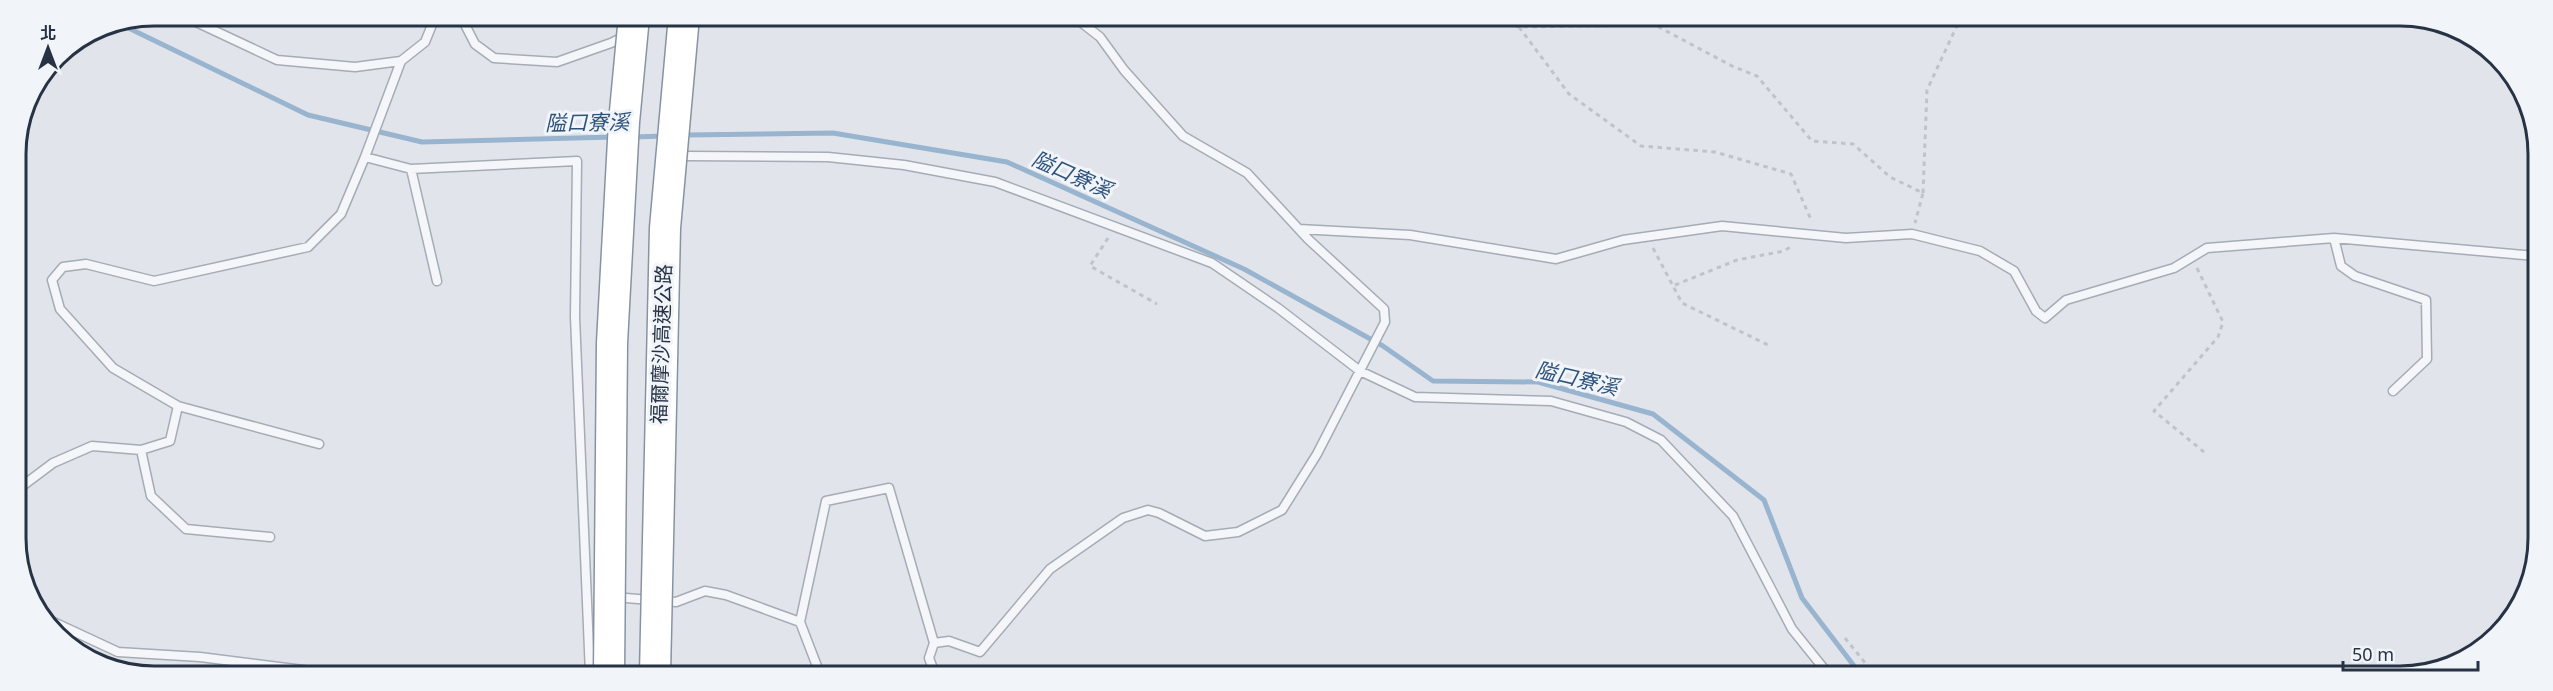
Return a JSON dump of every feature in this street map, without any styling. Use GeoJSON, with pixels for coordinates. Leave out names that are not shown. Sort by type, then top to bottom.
{"type":"FeatureCollection","features":[{"type":"Feature","properties":{"kind":"highway"},"geometry":{"type":"LineString","coordinates":[[609,666],[612,343],[624,122],[633,26]]}},
{"type":"Feature","properties":{"kind":"highway","name":"福爾摩沙高速公路"},"geometry":{"type":"LineString","coordinates":[[654,666],[665,228],[683,26]]}},
{"type":"Feature","properties":{"kind":"lane"},"geometry":{"type":"LineString","coordinates":[[204,26],[277,60],[355,67],[401,61],[425,42],[431,26]]}},
{"type":"Feature","properties":{"kind":"lane"},"geometry":{"type":"LineString","coordinates":[[466,26],[476,44],[494,58],[557,62],[611,44],[642,26]]}},
{"type":"Feature","properties":{"kind":"lane"},"geometry":{"type":"LineString","coordinates":[[934,643],[949,641],[980,652],[1050,569],[1123,518],[1148,510],[1159,513],[1205,536],[1238,532],[1282,510],[1317,454],[1385,322],[1384,309],[1345,276],[1247,173],[1183,136],[1124,69],[1100,37],[1086,26]]}},
{"type":"Feature","properties":{"kind":"lane"},"geometry":{"type":"LineString","coordinates":[[319,444],[177,406],[113,368],[60,309],[52,280],[63,267],[86,264],[154,281],[308,247],[341,214],[401,61]]}},
{"type":"Feature","properties":{"kind":"lane"},"geometry":{"type":"LineString","coordinates":[[686,156],[828,157],[904,165],[995,182],[1212,263],[1278,308],[1360,371],[1415,397],[1551,401],[1626,422],[1661,440],[1733,516],[1792,629],[1821,665]]}},
{"type":"Feature","properties":{"kind":"lane"},"geometry":{"type":"LineString","coordinates":[[365,157],[411,169],[577,161],[575,317],[590,666]]}},
{"type":"Feature","properties":{"kind":"lane"},"geometry":{"type":"LineString","coordinates":[[411,169],[437,280]]}},
{"type":"Feature","properties":{"kind":"lane"},"geometry":{"type":"LineString","coordinates":[[1299,229],[1410,234],[1556,259],[1623,240],[1722,226],[1846,238],[1912,234],[1980,251],[2014,271],[2036,311],[2044,318],[2066,300],[2175,268],[2207,248],[2334,237],[2528,255]]}},
{"type":"Feature","properties":{"kind":"lane"},"geometry":{"type":"LineString","coordinates":[[2334,237],[2341,266],[2348,271],[2426,300],[2427,359],[2393,391]]}},
{"type":"Feature","properties":{"kind":"lane"},"geometry":{"type":"LineString","coordinates":[[26,483],[53,463],[92,446],[141,450],[170,441],[177,406]]}},
{"type":"Feature","properties":{"kind":"lane"},"geometry":{"type":"LineString","coordinates":[[141,450],[151,496],[186,529],[270,537]]}},
{"type":"Feature","properties":{"kind":"lane"},"geometry":{"type":"LineString","coordinates":[[817,666],[800,622],[826,501],[889,488],[934,643],[929,658],[931,666]]}},
{"type":"Feature","properties":{"kind":"lane"},"geometry":{"type":"LineString","coordinates":[[586,595],[676,602],[705,591],[726,595],[800,622]]}},
{"type":"Feature","properties":{"kind":"lane"},"geometry":{"type":"LineString","coordinates":[[61,625],[118,652],[201,657],[267,666]]}},
{"type":"Feature","properties":{"kind":"path"},"geometry":{"type":"LineString","coordinates":[[1516,26],[1587,26]]}},
{"type":"Feature","properties":{"kind":"path"},"geometry":{"type":"LineString","coordinates":[[1657,26],[1732,66],[1757,76],[1812,141],[1853,144],[1890,177],[1923,193]]}},
{"type":"Feature","properties":{"kind":"path"},"geometry":{"type":"LineString","coordinates":[[1912,234],[1923,193],[1927,90],[1957,26]]}},
{"type":"Feature","properties":{"kind":"path"},"geometry":{"type":"LineString","coordinates":[[1519,27],[1569,94],[1641,146],[1715,152],[1791,174],[1812,221],[1808,235],[1784,251],[1737,260],[1675,285]]}},
{"type":"Feature","properties":{"kind":"path"},"geometry":{"type":"LineString","coordinates":[[1115,226],[1090,266],[1157,304]]}},
{"type":"Feature","properties":{"kind":"path"},"geometry":{"type":"LineString","coordinates":[[1647,237],[1683,303],[1768,345]]}},
{"type":"Feature","properties":{"kind":"path"},"geometry":{"type":"LineString","coordinates":[[2192,258],[2223,322],[2218,337],[2154,411],[2204,452]]}},
{"type":"Feature","properties":{"kind":"path"},"geometry":{"type":"LineString","coordinates":[[1845,638],[1867,665]]}},
{"type":"Feature","properties":{"kind":"waterway","name":"隘口寮溪"},"geometry":{"type":"LineString","coordinates":[[129,28],[308,115],[422,142],[614,137]]}},
{"type":"Feature","properties":{"kind":"waterway","name":"隘口寮溪"},"geometry":{"type":"LineString","coordinates":[[684,135],[833,133],[1007,162],[1244,269],[1383,346],[1433,381],[1538,382],[1653,414],[1764,500],[1802,598],[1854,665]]}},
{"type":"Feature","properties":{"kind":"waterway","name":"隘口寮溪"},"geometry":{"type":"LineString","coordinates":[[633,137],[665,136]]}}]}
